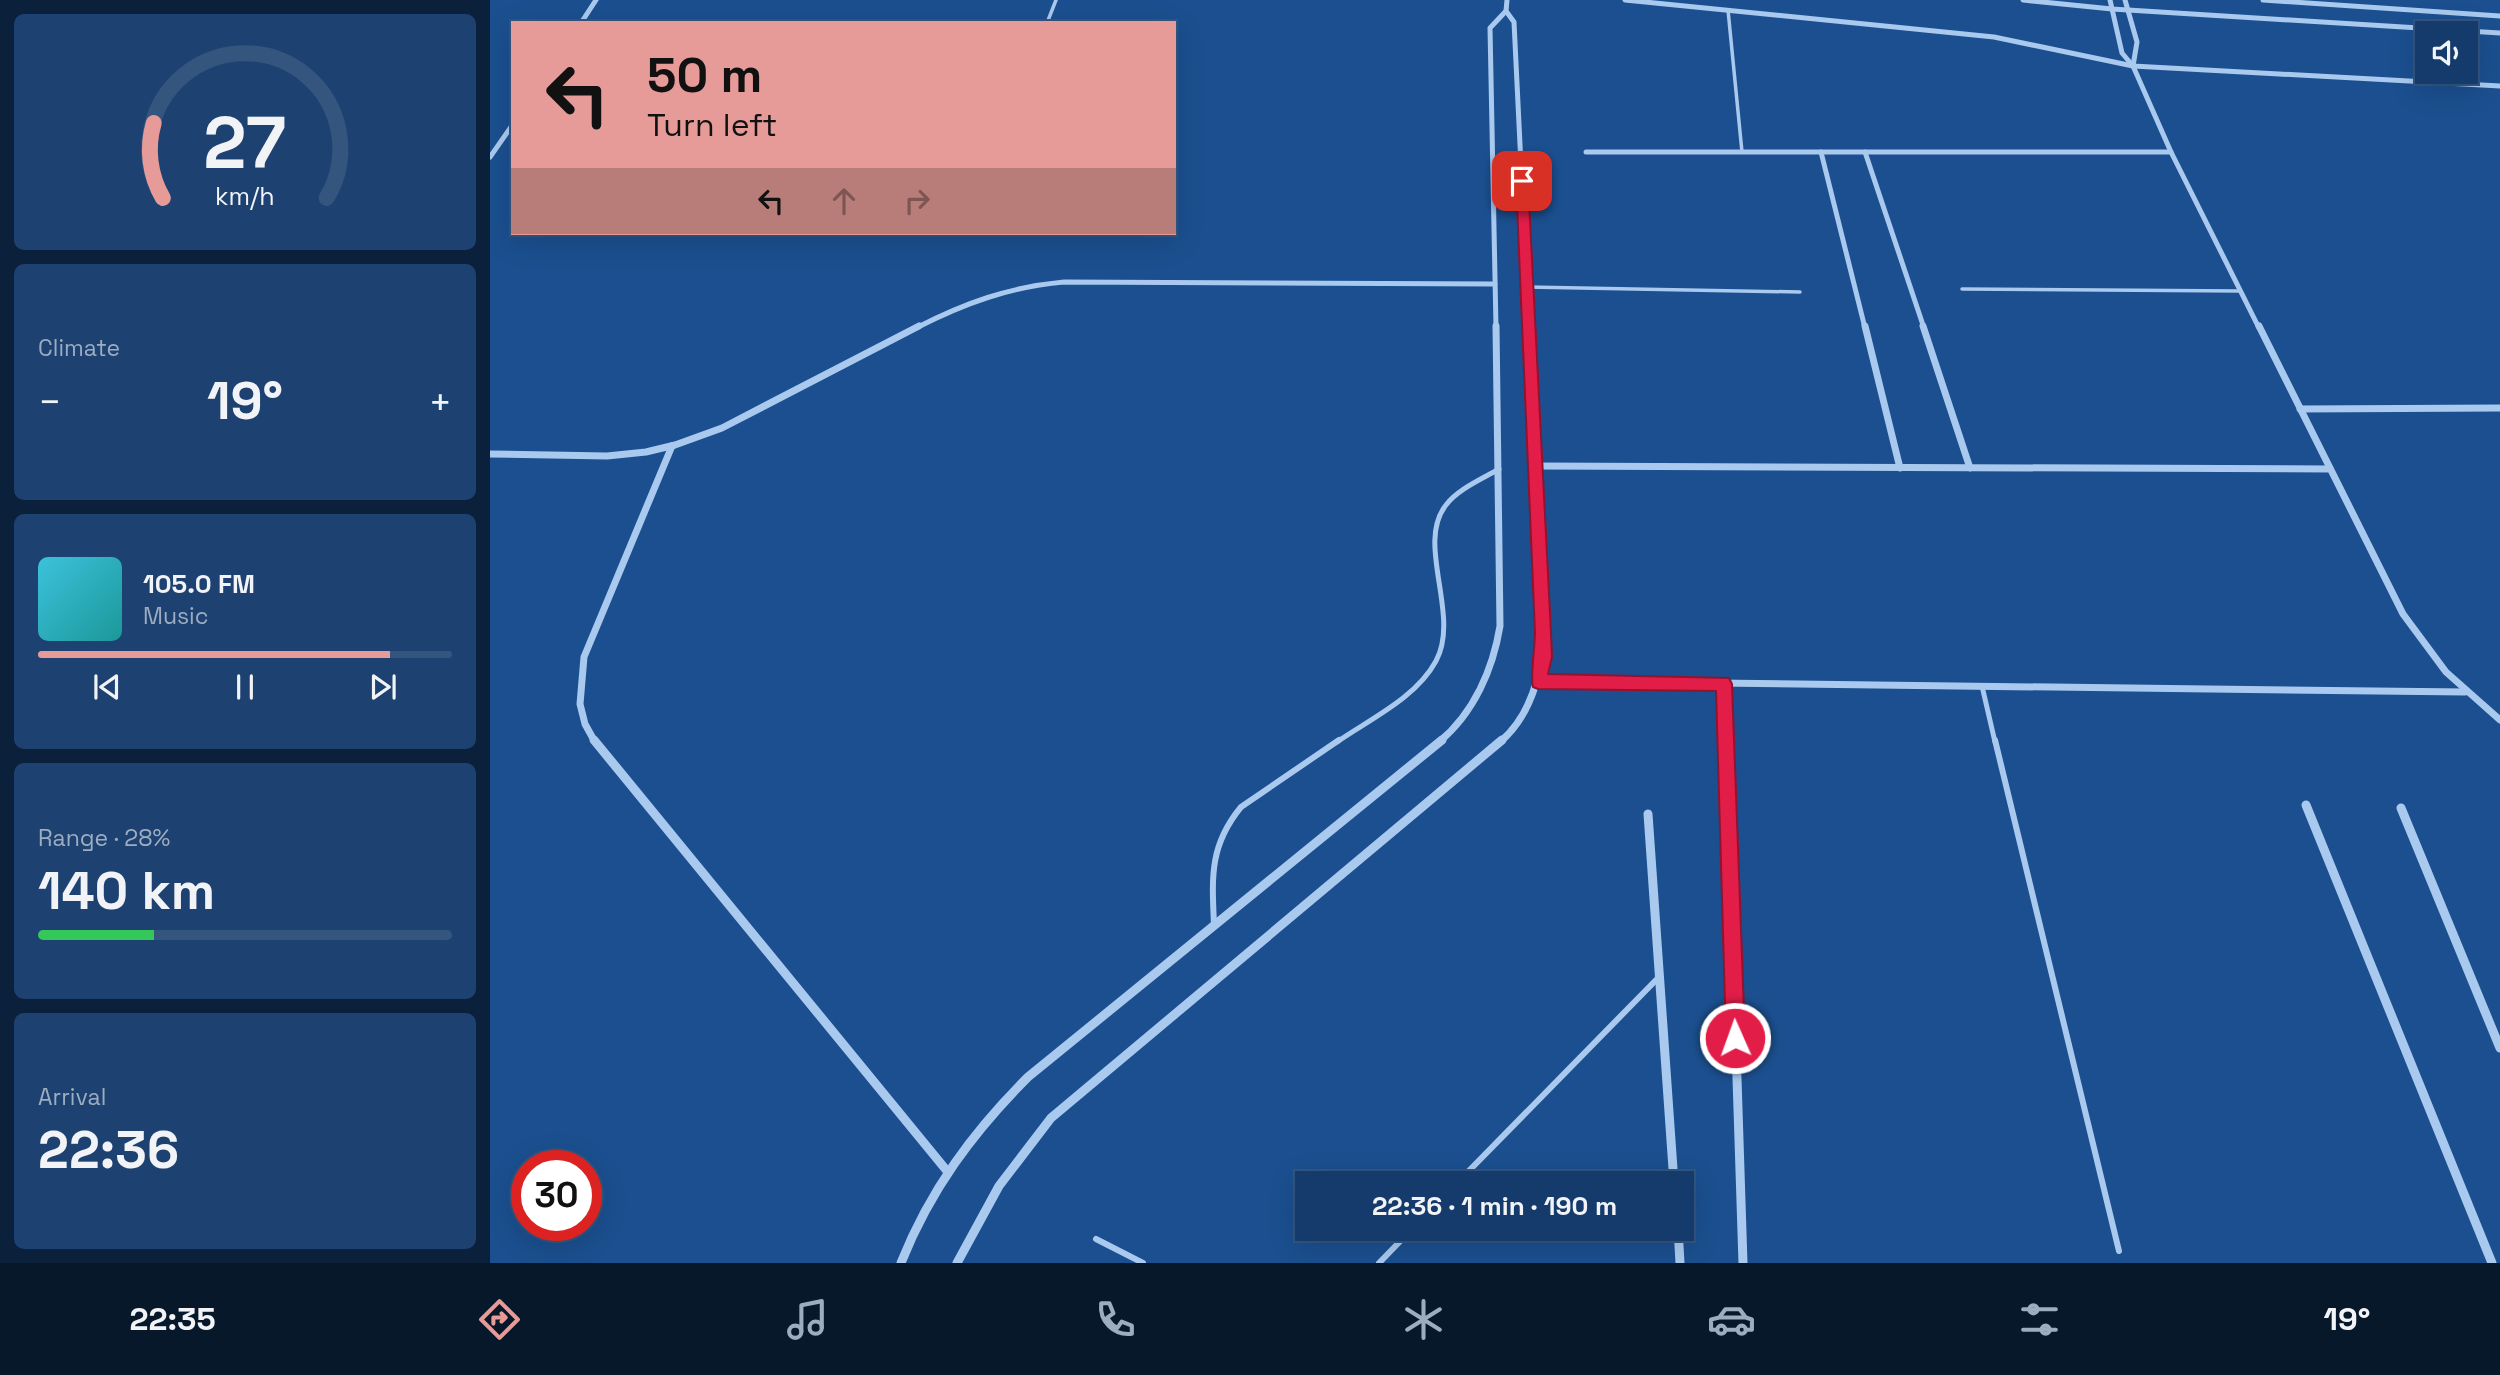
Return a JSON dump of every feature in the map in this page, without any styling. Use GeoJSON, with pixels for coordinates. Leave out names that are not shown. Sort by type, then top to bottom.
{"type":"FeatureCollection","features":[{"type":"Feature","properties":{"kind":"street"},"geometry":{"type":"LineString","coordinates":[[582,21],[596,0]]}},
{"type":"Feature","properties":{"kind":"street"},"geometry":{"type":"LineString","coordinates":[[957,1263],[997,1186],[1051,1118],[1504,738],[1519,721],[1538,681],[1544,657],[1537,466],[1514,22],[1506,11],[1507,0]]}},
{"type":"Feature","properties":{"kind":"street"},"geometry":{"type":"LineString","coordinates":[[1625,0],[1994,37],[2133,65],[2500,86]]}},
{"type":"Feature","properties":{"kind":"street"},"geometry":{"type":"LineString","coordinates":[[2023,0],[2112,9],[2500,33]]}},
{"type":"Feature","properties":{"kind":"street"},"geometry":{"type":"LineString","coordinates":[[2110,0],[2120,48],[2133,65],[2171,152],[2403,614],[2420,640],[2465,692],[2500,720]]}},
{"type":"Feature","properties":{"kind":"street"},"geometry":{"type":"LineString","coordinates":[[2125,0],[2138,53],[2133,65]]}},
{"type":"Feature","properties":{"kind":"street"},"geometry":{"type":"LineString","coordinates":[[2263,0],[2500,16]]}},
{"type":"Feature","properties":{"kind":"street"},"geometry":{"type":"LineString","coordinates":[[901,1263],[932,1194],[993,1110],[1028,1077],[1445,737],[1468,712],[1485,684],[1501,632],[1490,29],[1492,23],[1506,11]]}},
{"type":"Feature","properties":{"kind":"street"},"geometry":{"type":"LineString","coordinates":[[490,157],[511,127]]}},
{"type":"Feature","properties":{"kind":"street"},"geometry":{"type":"LineString","coordinates":[[1586,152],[2171,152]]}},
{"type":"Feature","properties":{"kind":"street"},"geometry":{"type":"LineString","coordinates":[[1821,152],[1900,468]]}},
{"type":"Feature","properties":{"kind":"street"},"geometry":{"type":"LineString","coordinates":[[1865,152],[1970,468]]}},
{"type":"Feature","properties":{"kind":"street"},"geometry":{"type":"LineString","coordinates":[[490,454],[623,454],[672,446],[722,428],[961,304],[1029,285],[1063,282],[1495,284]]}},
{"type":"Feature","properties":{"kind":"street"},"geometry":{"type":"LineString","coordinates":[[2300,409],[2500,408]]}},
{"type":"Feature","properties":{"kind":"street"},"geometry":{"type":"LineString","coordinates":[[672,446],[584,657],[578,682],[579,706],[585,728],[947,1171]]}},
{"type":"Feature","properties":{"kind":"street"},"geometry":{"type":"LineString","coordinates":[[1537,466],[2330,469]]}},
{"type":"Feature","properties":{"kind":"street"},"geometry":{"type":"LineString","coordinates":[[1538,681],[2465,692]]}},
{"type":"Feature","properties":{"kind":"street"},"geometry":{"type":"LineString","coordinates":[[1724,684],[1744,1263]]}},
{"type":"Feature","properties":{"kind":"street"},"geometry":{"type":"LineString","coordinates":[[2306,805],[2493,1263]]}},
{"type":"Feature","properties":{"kind":"street"},"geometry":{"type":"LineString","coordinates":[[2401,808],[2500,1048]]}},
{"type":"Feature","properties":{"kind":"street"},"geometry":{"type":"LineString","coordinates":[[1648,814],[1673,1171]]}},
{"type":"Feature","properties":{"kind":"street"},"geometry":{"type":"LineString","coordinates":[[1679,1241],[1680,1263]]}},
{"type":"Feature","properties":{"kind":"lane"},"geometry":{"type":"LineString","coordinates":[[1048,21],[1056,0]]}},
{"type":"Feature","properties":{"kind":"lane"},"geometry":{"type":"LineString","coordinates":[[1728,10],[1742,152]]}},
{"type":"Feature","properties":{"kind":"lane"},"geometry":{"type":"LineString","coordinates":[[1527,287],[1800,292]]}},
{"type":"Feature","properties":{"kind":"lane"},"geometry":{"type":"LineString","coordinates":[[1962,289],[2240,291]]}},
{"type":"Feature","properties":{"kind":"lane"},"geometry":{"type":"LineString","coordinates":[[1214,925],[1214,850],[1229,819],[1241,807],[1418,686],[1431,671],[1440,656],[1445,639],[1434,526],[1446,505],[1457,495],[1499,469]]}},
{"type":"Feature","properties":{"kind":"lane"},"geometry":{"type":"LineString","coordinates":[[1982,686],[2119,1251]]}},
{"type":"Feature","properties":{"kind":"lane"},"geometry":{"type":"LineString","coordinates":[[1469,1171],[1660,977]]}},
{"type":"Feature","properties":{"kind":"lane"},"geometry":{"type":"LineString","coordinates":[[1096,1240],[1143,1263]]}},
{"type":"Feature","properties":{"kind":"lane"},"geometry":{"type":"LineString","coordinates":[[1379,1263],[1400,1241]]}},
{"type":"Feature","properties":{"kind":"route"},"geometry":{"type":"LineString","coordinates":[[1522,181],[1544,657],[1538,681],[1724,684],[1735,1038]]}}]}
